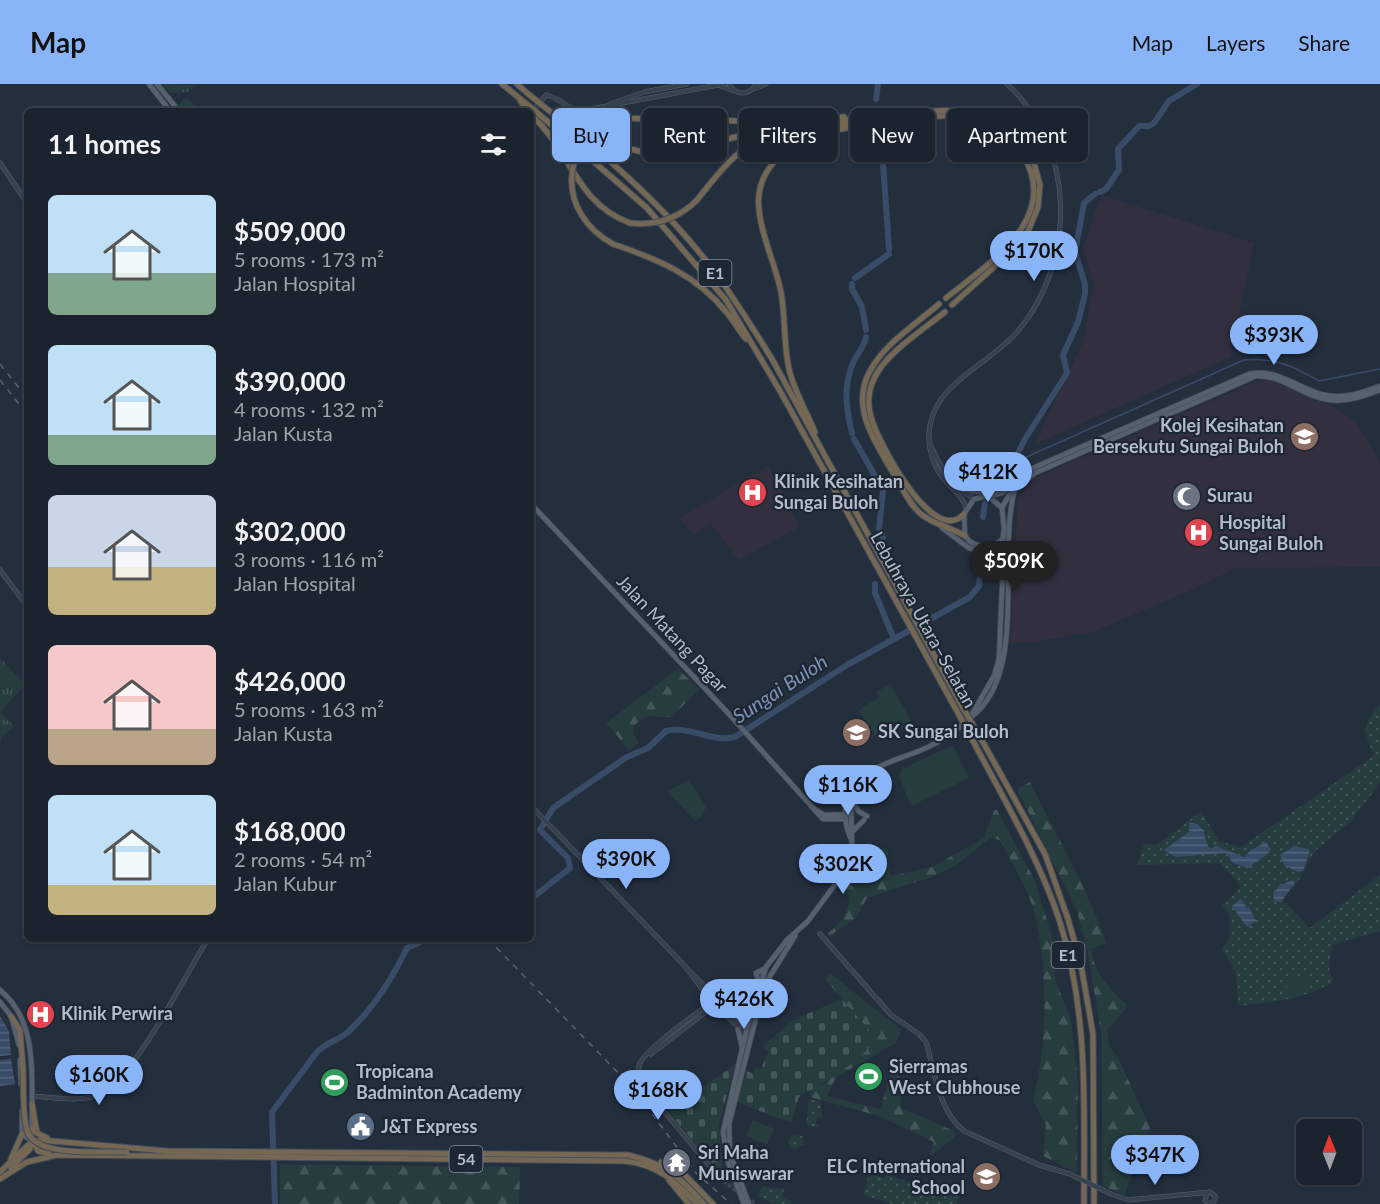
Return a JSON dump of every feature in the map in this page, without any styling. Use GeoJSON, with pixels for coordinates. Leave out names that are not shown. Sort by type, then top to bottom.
{"type":"FeatureCollection","features":[{"type":"Feature","properties":{"kind":"highway","name":"Lebuhraya Utara–Selatan"},"geometry":{"type":"LineString","coordinates":[[502,84],[519,98],[526,108]]}},
{"type":"Feature","properties":{"kind":"highway","name":"Lebuhraya Utara–Selatan"},"geometry":{"type":"LineString","coordinates":[[517,84],[552,113]]}},
{"type":"Feature","properties":{"kind":"highway","name":"Lebuhraya Utara–Selatan"},"geometry":{"type":"LineString","coordinates":[[534,114],[639,200],[668,230],[726,300],[907,613],[927,642],[1045,855],[1081,965],[1093,1034],[1094,1204]]}},
{"type":"Feature","properties":{"kind":"highway"},"geometry":{"type":"LineString","coordinates":[[534,116],[544,122],[585,192],[596,205],[611,216],[630,223],[644,224],[662,222],[683,212],[740,153],[766,138],[808,128],[850,125]]}},
{"type":"Feature","properties":{"kind":"highway"},"geometry":{"type":"LineString","coordinates":[[754,347],[728,313],[689,276],[660,260],[599,237],[586,224],[576,206],[571,178],[574,163],[583,144],[595,130],[618,118],[740,121],[850,117]]}},
{"type":"Feature","properties":{"kind":"highway"},"geometry":{"type":"LineString","coordinates":[[630,149],[647,153],[685,150],[774,127],[850,119]]}},
{"type":"Feature","properties":{"kind":"highway"},"geometry":{"type":"LineString","coordinates":[[832,470],[790,372],[782,306],[759,216],[759,195],[773,165],[784,151],[798,141],[824,131],[850,127]]}},
{"type":"Feature","properties":{"kind":"highway","name":"Lebuhraya Utara–Selatan"},"geometry":{"type":"LineString","coordinates":[[610,162],[650,199],[713,270],[772,359],[907,613],[920,645],[1034,857],[1059,919],[1072,969],[1080,1024],[1084,1079],[1084,1204]]}},
{"type":"Feature","properties":{"kind":"highway"},"geometry":{"type":"LineString","coordinates":[[946,298],[1018,236],[1032,208],[1034,192],[1027,162]]}},
{"type":"Feature","properties":{"kind":"highway"},"geometry":{"type":"LineString","coordinates":[[952,305],[1025,239],[1038,207],[1040,185],[1034,162]]}},
{"type":"Feature","properties":{"kind":"highway"},"geometry":{"type":"LineString","coordinates":[[939,304],[882,354],[869,372],[865,384],[864,411],[875,441],[910,502],[919,513],[938,525],[965,536]]}},
{"type":"Feature","properties":{"kind":"highway"},"geometry":{"type":"LineString","coordinates":[[945,312],[884,363],[876,375],[868,398],[871,417],[878,436],[915,500],[931,513],[946,520],[956,520],[965,511]]}},
{"type":"Feature","properties":{"kind":"highway"},"geometry":{"type":"LineString","coordinates":[[905,333],[911,340]]}},
{"type":"Feature","properties":{"kind":"highway"},"geometry":{"type":"LineString","coordinates":[[11,1016],[20,1030],[26,1129],[35,1143],[49,1149],[127,1152],[162,1156]]}},
{"type":"Feature","properties":{"kind":"highway"},"geometry":{"type":"LineString","coordinates":[[32,1104],[37,1133],[54,1140]]}},
{"type":"Feature","properties":{"kind":"highway"},"geometry":{"type":"LineString","coordinates":[[0,1176],[21,1158],[31,1142],[32,1129]]}},
{"type":"Feature","properties":{"kind":"highway"},"geometry":{"type":"LineString","coordinates":[[0,1176],[9,1163],[22,1134]]}},
{"type":"Feature","properties":{"kind":"highway"},"geometry":{"type":"LineString","coordinates":[[40,1140],[35,1146],[38,1151],[57,1155]]}},
{"type":"Feature","properties":{"kind":"highway","name":"54"},"geometry":{"type":"LineString","coordinates":[[31,1142],[54,1140],[143,1148],[282,1154],[624,1161],[650,1167],[675,1181],[697,1204]]}},
{"type":"Feature","properties":{"kind":"highway"},"geometry":{"type":"LineString","coordinates":[[9,1163],[31,1142]]}},
{"type":"Feature","properties":{"kind":"highway","name":"54"},"geometry":{"type":"LineString","coordinates":[[0,1176],[36,1159],[57,1155],[162,1156],[268,1153]]}},
{"type":"Feature","properties":{"kind":"highway","name":"54"},"geometry":{"type":"LineString","coordinates":[[282,1154],[628,1155],[651,1161],[670,1171],[704,1204]]}},
{"type":"Feature","properties":{"kind":"highway"},"geometry":{"type":"LineString","coordinates":[[628,1155],[651,1158],[669,1165],[684,1174],[713,1204]]}},
{"type":"Feature","properties":{"kind":"highway"},"geometry":{"type":"LineString","coordinates":[[650,1167],[671,1182],[689,1204]]}},
{"type":"Feature","properties":{"kind":"main road"},"geometry":{"type":"LineString","coordinates":[[149,84],[168,108]]}},
{"type":"Feature","properties":{"kind":"main road"},"geometry":{"type":"LineString","coordinates":[[157,84],[177,108]]}},
{"type":"Feature","properties":{"kind":"main road"},"geometry":{"type":"LineString","coordinates":[[1006,574],[1003,511],[1015,485],[1033,468],[1249,374],[1262,372],[1278,374],[1319,393],[1332,396],[1359,394],[1380,386]]}},
{"type":"Feature","properties":{"kind":"main road"},"geometry":{"type":"LineString","coordinates":[[1003,539],[989,546],[972,543],[965,536],[965,511],[974,499],[1002,493],[1035,473],[1256,376],[1280,380],[1328,400],[1342,400],[1380,390]]}},
{"type":"Feature","properties":{"kind":"main road"},"geometry":{"type":"LineString","coordinates":[[959,488],[971,492],[992,492],[1015,485]]}},
{"type":"Feature","properties":{"kind":"main road"},"geometry":{"type":"LineString","coordinates":[[827,816],[840,810],[853,783],[874,768],[933,745],[955,731],[972,714],[994,676],[999,658],[1010,514],[1015,485]]}},
{"type":"Feature","properties":{"kind":"main road"},"geometry":{"type":"LineString","coordinates":[[989,497],[1003,511],[1010,529]]}},
{"type":"Feature","properties":{"kind":"main road","name":"Jalan Matang Pagar"},"geometry":{"type":"LineString","coordinates":[[534,507],[740,726],[813,808],[827,816]]}},
{"type":"Feature","properties":{"kind":"main road"},"geometry":{"type":"LineString","coordinates":[[938,525],[969,548],[994,559],[1006,574]]}},
{"type":"Feature","properties":{"kind":"main road"},"geometry":{"type":"LineString","coordinates":[[989,546],[1000,558],[1006,574]]}},
{"type":"Feature","properties":{"kind":"main road"},"geometry":{"type":"LineString","coordinates":[[747,1204],[728,1162],[723,1132],[742,1052],[764,986],[796,932],[845,871],[850,858],[853,831],[849,817],[852,798],[860,778]]}},
{"type":"Feature","properties":{"kind":"main road"},"geometry":{"type":"LineString","coordinates":[[852,798],[854,806],[865,818],[853,831]]}},
{"type":"Feature","properties":{"kind":"main road"},"geometry":{"type":"LineString","coordinates":[[846,801],[852,841]]}},
{"type":"Feature","properties":{"kind":"main road"},"geometry":{"type":"LineString","coordinates":[[813,808],[823,819],[849,817]]}},
{"type":"Feature","properties":{"kind":"main road"},"geometry":{"type":"LineString","coordinates":[[827,816],[849,817]]}},
{"type":"Feature","properties":{"kind":"main road"},"geometry":{"type":"LineString","coordinates":[[747,1204],[730,1153],[729,1124],[751,1012],[762,977],[766,967],[796,932]]}},
{"type":"Feature","properties":{"kind":"main road"},"geometry":{"type":"LineString","coordinates":[[762,977],[782,956]]}},
{"type":"Feature","properties":{"kind":"main road"},"geometry":{"type":"LineString","coordinates":[[759,986],[756,973],[766,967]]}},
{"type":"Feature","properties":{"kind":"main road"},"geometry":{"type":"LineString","coordinates":[[0,990],[25,1024],[29,1039],[32,1096],[32,1129],[29,1138],[25,1138],[22,1134],[19,1044],[11,1016],[0,1002]]}},
{"type":"Feature","properties":{"kind":"main road"},"geometry":{"type":"LineString","coordinates":[[731,1014],[744,1019],[751,1012]]}},
{"type":"Feature","properties":{"kind":"main road"},"geometry":{"type":"LineString","coordinates":[[738,1029],[742,1052]]}},
{"type":"Feature","properties":{"kind":"street"},"geometry":{"type":"LineString","coordinates":[[604,106],[644,92],[687,84]]}},
{"type":"Feature","properties":{"kind":"street"},"geometry":{"type":"LineString","coordinates":[[729,84],[734,91]]}},
{"type":"Feature","properties":{"kind":"street"},"geometry":{"type":"LineString","coordinates":[[752,90],[756,84]]}},
{"type":"Feature","properties":{"kind":"street"},"geometry":{"type":"LineString","coordinates":[[534,110],[546,95],[552,96],[574,110],[620,105],[666,93],[717,85],[743,93],[766,84]]}},
{"type":"Feature","properties":{"kind":"street"},"geometry":{"type":"LineString","coordinates":[[965,511],[960,495],[938,474],[932,459],[930,424],[944,396],[1006,345],[1028,318],[1052,266],[1060,232],[1059,183],[1050,148],[1034,112],[1007,84]]}},
{"type":"Feature","properties":{"kind":"street"},"geometry":{"type":"LineString","coordinates":[[0,163],[24,199]]}},
{"type":"Feature","properties":{"kind":"street"},"geometry":{"type":"LineString","coordinates":[[930,443],[941,467],[959,488],[974,499]]}},
{"type":"Feature","properties":{"kind":"street"},"geometry":{"type":"LineString","coordinates":[[0,570],[24,602]]}},
{"type":"Feature","properties":{"kind":"street"},"geometry":{"type":"LineString","coordinates":[[534,809],[685,966],[738,1029],[748,1033]]}},
{"type":"Feature","properties":{"kind":"street"},"geometry":{"type":"LineString","coordinates":[[820,934],[891,1015],[920,1034],[926,1042],[946,1109],[964,1131],[1038,1165],[1070,1174],[1128,1200],[1195,1194],[1207,1193],[1215,1195],[1213,1204],[1205,1202],[1195,1194]]}},
{"type":"Feature","properties":{"kind":"street"},"geometry":{"type":"LineString","coordinates":[[32,1096],[93,1097],[112,1086],[131,1068],[205,942]]}},
{"type":"Feature","properties":{"kind":"street"},"geometry":{"type":"LineString","coordinates":[[685,966],[708,997],[731,1014],[748,1033]]}},
{"type":"Feature","properties":{"kind":"street"},"geometry":{"type":"LineString","coordinates":[[705,1008],[708,997]]}},
{"type":"Feature","properties":{"kind":"street"},"geometry":{"type":"LineString","coordinates":[[715,1002],[645,1058],[639,1069],[642,1084],[719,1178]]}},
{"type":"Feature","properties":{"kind":"street"},"geometry":{"type":"LineString","coordinates":[[645,1058],[715,1002]]}},
{"type":"Feature","properties":{"kind":"street"},"geometry":{"type":"LineString","coordinates":[[1205,1202],[1207,1193]]}},
{"type":"Feature","properties":{"kind":"shaded area"},"geometry":{"type":"Polygon","coordinates":[[[1104,196],[1254,243],[1230,357],[1035,444],[1083,342],[1094,283],[1083,249],[1099,201],[1104,196]]]}},
{"type":"Feature","properties":{"kind":"shaded area","name":"Hospital Sungai Buloh"},"geometry":{"type":"Polygon","coordinates":[[[1261,379],[1275,380],[1317,401],[1325,401],[1356,422],[1380,462],[1380,567],[1236,568],[1194,589],[1095,631],[1028,643],[1010,643],[1018,499],[1031,480],[1261,379]]]}},
{"type":"Feature","properties":{"kind":"shaded area","name":"Klinik Kesihatan Sungai Buloh"},"geometry":{"type":"Polygon","coordinates":[[[768,466],[800,526],[739,560],[710,523],[694,535],[679,518],[768,466]]]}},
{"type":"Feature","properties":{"kind":"green space"},"geometry":{"type":"Polygon","coordinates":[[[162,84],[198,84],[188,92],[170,93],[162,84]]]}},
{"type":"Feature","properties":{"kind":"green space"},"geometry":{"type":"Polygon","coordinates":[[[183,99],[189,99],[196,108],[182,108],[179,105],[183,99]]]}},
{"type":"Feature","properties":{"kind":"green space"},"geometry":{"type":"Polygon","coordinates":[[[0,658],[24,686],[0,712],[0,658]]]}},
{"type":"Feature","properties":{"kind":"green space"},"geometry":{"type":"Polygon","coordinates":[[[678,669],[699,689],[672,717],[652,716],[639,721],[634,726],[633,733],[639,743],[629,750],[606,723],[678,669]]]}},
{"type":"Feature","properties":{"kind":"green space"},"geometry":{"type":"Polygon","coordinates":[[[890,684],[912,722],[878,740],[858,710],[879,698],[876,692],[890,684]]]}},
{"type":"Feature","properties":{"kind":"green space"},"geometry":{"type":"Polygon","coordinates":[[[1380,704],[1380,783],[1351,821],[1315,851],[1299,880],[1283,900],[1310,928],[1380,875],[1380,931],[1332,945],[1329,968],[1333,982],[1322,988],[1287,999],[1238,1006],[1236,973],[1222,949],[1229,939],[1230,915],[1222,906],[1241,887],[1220,863],[1137,865],[1144,844],[1157,845],[1201,811],[1219,841],[1241,847],[1374,756],[1366,728],[1380,704]]]}},
{"type":"Feature","properties":{"kind":"green space"},"geometry":{"type":"Polygon","coordinates":[[[0,713],[14,726],[2,737],[0,745],[0,713]]]}},
{"type":"Feature","properties":{"kind":"green space"},"geometry":{"type":"Polygon","coordinates":[[[953,745],[969,778],[911,806],[899,776],[902,769],[953,745]]]}},
{"type":"Feature","properties":{"kind":"green space"},"geometry":{"type":"Polygon","coordinates":[[[689,780],[706,807],[701,818],[695,821],[667,791],[689,780]]]}},
{"type":"Feature","properties":{"kind":"green space"},"geometry":{"type":"Polygon","coordinates":[[[1030,782],[1099,922],[1106,943],[1091,949],[1099,974],[1128,1006],[1107,1030],[1109,1046],[1119,1059],[1150,1128],[1124,1195],[1103,1186],[1101,1032],[1087,949],[1077,911],[1017,789],[1030,782]]]}},
{"type":"Feature","properties":{"kind":"green space"},"geometry":{"type":"Polygon","coordinates":[[[994,810],[997,810],[1035,881],[1052,937],[1055,979],[1071,1020],[1078,1081],[1077,1173],[1043,1156],[1046,1126],[1033,1100],[1044,1030],[1044,981],[1039,933],[1031,902],[1000,840],[990,838],[958,864],[934,876],[867,898],[856,918],[828,937],[828,933],[841,921],[846,912],[849,896],[839,891],[859,857],[887,848],[891,876],[932,867],[984,838],[994,810]]]}},
{"type":"Feature","properties":{"kind":"green space"},"geometry":{"type":"Polygon","coordinates":[[[831,974],[901,1030],[896,1043],[836,1077],[827,1096],[881,1109],[892,1066],[905,1086],[900,1104],[902,1108],[954,1131],[955,1137],[932,1155],[929,1155],[934,1142],[879,1116],[810,1097],[810,1090],[825,1083],[875,1042],[869,1030],[825,979],[831,974]]]}},
{"type":"Feature","properties":{"kind":"green space"},"geometry":{"type":"Polygon","coordinates":[[[1307,974],[1312,991],[1289,997],[1285,980],[1307,974]]]}},
{"type":"Feature","properties":{"kind":"green space"},"geometry":{"type":"Polygon","coordinates":[[[842,999],[869,1030],[875,1042],[867,1050],[839,1072],[799,1097],[791,1123],[737,1102],[746,1070],[753,1074],[755,1067],[760,1070],[768,1053],[763,1046],[795,1019],[842,999]]]}},
{"type":"Feature","properties":{"kind":"green space"},"geometry":{"type":"Polygon","coordinates":[[[735,1064],[719,1125],[723,1177],[669,1112],[735,1064]]]}},
{"type":"Feature","properties":{"kind":"green space"},"geometry":{"type":"Polygon","coordinates":[[[809,1099],[820,1101],[822,1117],[817,1117],[816,1123],[821,1127],[806,1126],[809,1099]]]}},
{"type":"Feature","properties":{"kind":"green space"},"geometry":{"type":"Polygon","coordinates":[[[753,1120],[774,1129],[767,1145],[746,1136],[753,1120]]]}},
{"type":"Feature","properties":{"kind":"green space"},"geometry":{"type":"Polygon","coordinates":[[[793,1134],[803,1136],[804,1145],[800,1145],[798,1149],[790,1148],[788,1141],[793,1134]]]}},
{"type":"Feature","properties":{"kind":"green space"},"geometry":{"type":"Polygon","coordinates":[[[280,1164],[520,1167],[519,1204],[280,1204],[280,1164]]]}},
{"type":"Feature","properties":{"kind":"green space"},"geometry":{"type":"Polygon","coordinates":[[[869,1174],[884,1178],[886,1175],[958,1195],[956,1204],[894,1204],[863,1195],[869,1174]]]}},
{"type":"Feature","properties":{"kind":"green space"},"geometry":{"type":"Polygon","coordinates":[[[762,1186],[784,1189],[782,1198],[792,1201],[791,1204],[774,1204],[758,1196],[762,1186]]]}},
{"type":"Feature","properties":{"kind":"water"},"geometry":{"type":"Polygon","coordinates":[[[1189,823],[1199,825],[1210,849],[1216,846],[1244,857],[1251,850],[1267,842],[1270,852],[1248,868],[1233,863],[1226,853],[1175,857],[1164,850],[1189,832],[1189,823]]]}},
{"type":"Feature","properties":{"kind":"water"},"geometry":{"type":"Polygon","coordinates":[[[1294,846],[1310,850],[1303,871],[1298,872],[1284,865],[1280,855],[1294,846]]]}},
{"type":"Feature","properties":{"kind":"water"},"geometry":{"type":"Polygon","coordinates":[[[1292,880],[1295,882],[1281,902],[1274,901],[1273,895],[1279,886],[1292,880]]]}},
{"type":"Feature","properties":{"kind":"water"},"geometry":{"type":"Polygon","coordinates":[[[1241,899],[1247,908],[1249,907],[1256,921],[1247,927],[1232,906],[1241,899]]]}},
{"type":"Feature","properties":{"kind":"water"},"geometry":{"type":"Polygon","coordinates":[[[0,1016],[9,1031],[11,1055],[0,1056],[0,1016]]]}},
{"type":"Feature","properties":{"kind":"water"},"geometry":{"type":"Polygon","coordinates":[[[11,1059],[15,1084],[0,1086],[0,1060],[11,1059]]]}},
{"type":"Feature","properties":{"kind":"waterway"},"geometry":{"type":"LineString","coordinates":[[876,99],[878,84]]}},
{"type":"Feature","properties":{"kind":"waterway","name":"Sungai Buloh"},"geometry":{"type":"LineString","coordinates":[[1100,192],[1106,189],[1119,170],[1118,149],[1139,126],[1149,126],[1154,123],[1169,101],[1197,84]]}},
{"type":"Feature","properties":{"kind":"waterway"},"geometry":{"type":"LineString","coordinates":[[883,162],[889,249]]}},
{"type":"Feature","properties":{"kind":"waterway","name":"Sungai Buloh"},"geometry":{"type":"LineString","coordinates":[[988,490],[998,475],[1013,463],[1025,439],[1067,373],[1063,355],[1078,322],[1085,294],[1085,284],[1075,252],[1084,203],[1095,194]]}},
{"type":"Feature","properties":{"kind":"waterway"},"geometry":{"type":"LineString","coordinates":[[855,278],[889,254]]}},
{"type":"Feature","properties":{"kind":"waterway"},"geometry":{"type":"LineString","coordinates":[[852,284],[852,289],[862,307],[866,330]]}},
{"type":"Feature","properties":{"kind":"waterway"},"geometry":{"type":"LineString","coordinates":[[852,433],[847,406],[848,380],[853,363],[866,337]]}},
{"type":"Feature","properties":{"kind":"waterway"},"geometry":{"type":"LineString","coordinates":[[1013,463],[1244,360],[1274,361],[1301,371],[1319,381],[1380,369]]}},
{"type":"Feature","properties":{"kind":"waterway"},"geometry":{"type":"LineString","coordinates":[[854,439],[883,490],[879,529],[883,538]]}},
{"type":"Feature","properties":{"kind":"waterway","name":"Sungai Buloh"},"geometry":{"type":"LineString","coordinates":[[983,517],[985,503]]}},
{"type":"Feature","properties":{"kind":"waterway","name":"Sungai Buloh"},"geometry":{"type":"LineString","coordinates":[[534,897],[570,868],[568,858],[540,830],[553,808],[627,757],[648,748],[666,731],[683,730],[718,738],[735,737],[847,665],[970,597],[979,586],[981,558]]}},
{"type":"Feature","properties":{"kind":"waterway"},"geometry":{"type":"LineString","coordinates":[[875,584],[875,593],[894,639]]}},
{"type":"Feature","properties":{"kind":"waterway","name":"Sungai Buloh"},"geometry":{"type":"LineString","coordinates":[[275,1204],[272,1112],[317,1052],[348,1032],[365,1014],[389,982],[407,948],[420,942]]}},
{"type":"Feature","properties":{"kind":"tunnel"},"geometry":{"type":"LineString","coordinates":[[719,1177],[740,1194]]}},
{"type":"Feature","properties":{"kind":"tunnel"},"geometry":{"type":"LineString","coordinates":[[746,1198],[756,1204]]}},
{"type":"Feature","properties":{"kind":"railway"},"geometry":{"type":"LineString","coordinates":[[0,364],[24,394]]}},
{"type":"Feature","properties":{"kind":"railway"},"geometry":{"type":"LineString","coordinates":[[0,380],[24,410]]}},
{"type":"Feature","properties":{"kind":"railway"},"geometry":{"type":"LineString","coordinates":[[491,942],[632,1087],[696,1173],[731,1204]]}},
{"type":"Feature","properties":{"kind":"place","name":"Kolej Kesihatan Bersekutu Sungai Buloh"},"geometry":{"type":"Point","coordinates":[1305,436]}},
{"type":"Feature","properties":{"kind":"place","name":"Klinik Kesihatan Sungai Buloh"},"geometry":{"type":"Point","coordinates":[753,492]}},
{"type":"Feature","properties":{"kind":"place","name":"Surau"},"geometry":{"type":"Point","coordinates":[1186,496]}},
{"type":"Feature","properties":{"kind":"place","name":"Hospital Sungai Buloh"},"geometry":{"type":"Point","coordinates":[1198,533]}},
{"type":"Feature","properties":{"kind":"place","name":"SK Sungai Buloh"},"geometry":{"type":"Point","coordinates":[857,732]}},
{"type":"Feature","properties":{"kind":"place","name":"Klinik Perwira"},"geometry":{"type":"Point","coordinates":[40,1014]}},
{"type":"Feature","properties":{"kind":"place","name":"Sierramas West Clubhouse"},"geometry":{"type":"Point","coordinates":[868,1077]}},
{"type":"Feature","properties":{"kind":"place","name":"Tropicana Badminton Academy"},"geometry":{"type":"Point","coordinates":[335,1082]}},
{"type":"Feature","properties":{"kind":"place","name":"J&T Express"},"geometry":{"type":"Point","coordinates":[360,1127]}},
{"type":"Feature","properties":{"kind":"place","name":"Sri Maha Muniswarar"},"geometry":{"type":"Point","coordinates":[677,1163]}},
{"type":"Feature","properties":{"kind":"place","name":"ELC International School"},"geometry":{"type":"Point","coordinates":[986,1177]}}]}
